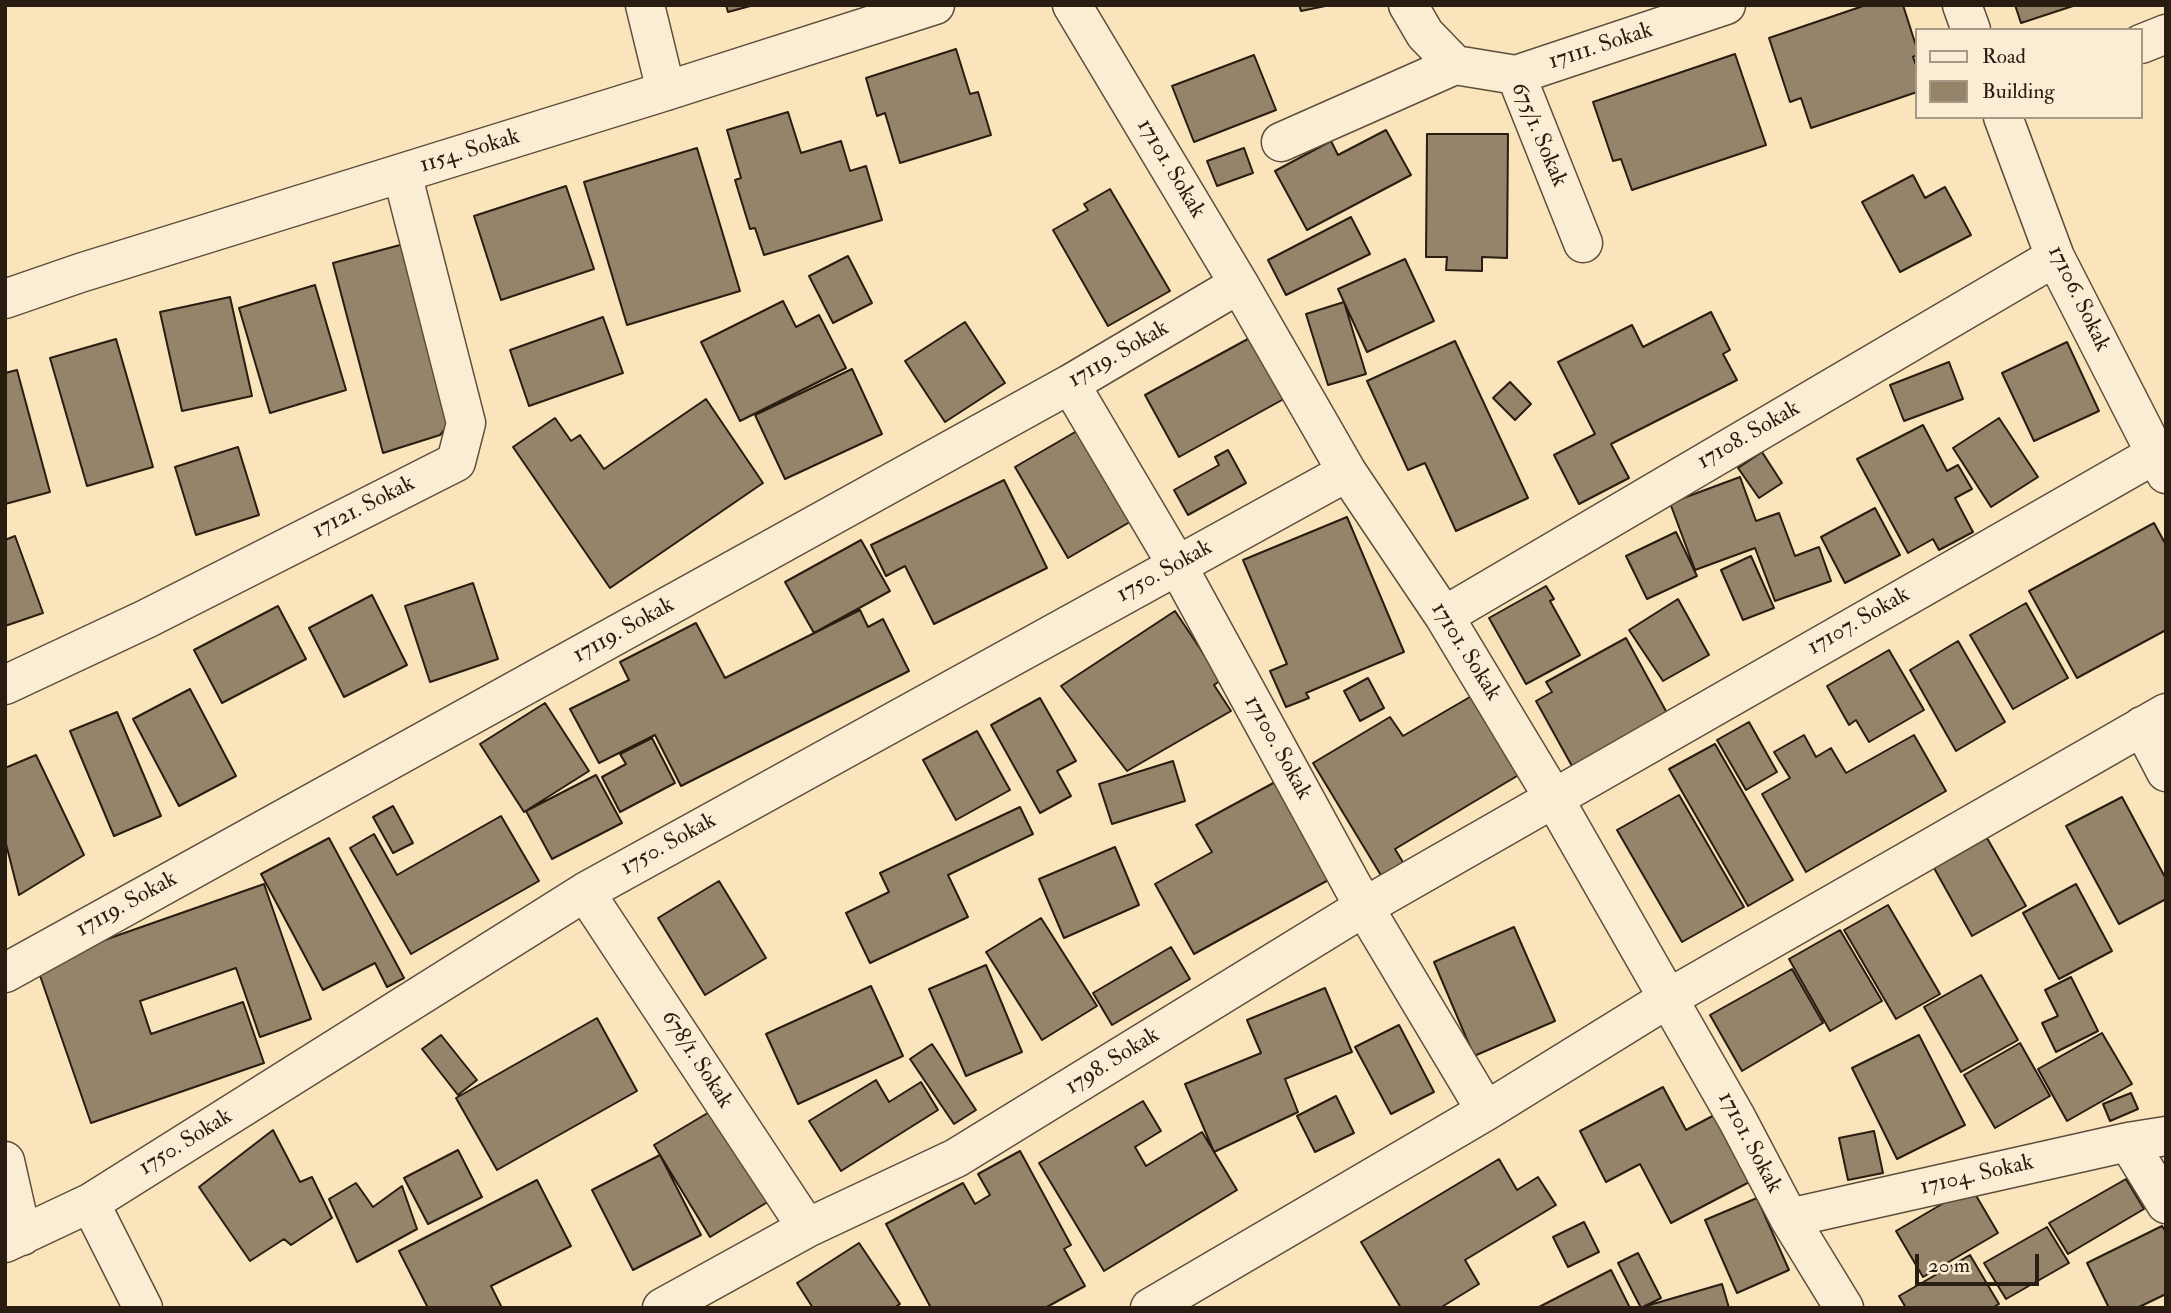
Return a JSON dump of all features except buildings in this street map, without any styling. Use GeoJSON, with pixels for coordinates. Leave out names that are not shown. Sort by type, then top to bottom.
{"type":"FeatureCollection","features":[{"type":"Feature","properties":{"kind":"street"},"geometry":{"type":"LineString","coordinates":[[645,5],[666,92]]}},
{"type":"Feature","properties":{"kind":"street","name":"1154. Sokak"},"geometry":{"type":"LineString","coordinates":[[5,299],[80,273],[666,92],[935,5]]}},
{"type":"Feature","properties":{"kind":"street","name":"17101. Sokak"},"geometry":{"type":"LineString","coordinates":[[1072,5],[1239,284],[1347,472],[1444,616],[1553,797],[1737,1119],[1789,1218],[1844,1308]]}},
{"type":"Feature","properties":{"kind":"street"},"geometry":{"type":"LineString","coordinates":[[1281,142],[1455,65],[1425,34],[1408,5]]}},
{"type":"Feature","properties":{"kind":"street","name":"17111. Sokak"},"geometry":{"type":"LineString","coordinates":[[1516,75],[1726,5]]}},
{"type":"Feature","properties":{"kind":"street"},"geometry":{"type":"LineString","coordinates":[[1962,5],[1970,28]]}},
{"type":"Feature","properties":{"kind":"street"},"geometry":{"type":"LineString","coordinates":[[2143,43],[2166,34]]}},
{"type":"Feature","properties":{"kind":"street","name":"675/1. Sokak"},"geometry":{"type":"LineString","coordinates":[[1455,65],[1516,75],[1583,243]]}},
{"type":"Feature","properties":{"kind":"street","name":"17106. Sokak"},"geometry":{"type":"LineString","coordinates":[[2004,119],[2055,257],[2162,458]]}},
{"type":"Feature","properties":{"kind":"street","name":"17121. Sokak"},"geometry":{"type":"LineString","coordinates":[[5,685],[146,619],[456,462],[466,423],[402,173]]}},
{"type":"Feature","properties":{"kind":"street","name":"17108. Sokak"},"geometry":{"type":"LineString","coordinates":[[1444,616],[2055,257]]}},
{"type":"Feature","properties":{"kind":"street","name":"17119. Sokak"},"geometry":{"type":"LineString","coordinates":[[5,973],[1070,384],[1239,284]]}},
{"type":"Feature","properties":{"kind":"street","name":"17100. Sokak"},"geometry":{"type":"LineString","coordinates":[[1070,384],[1177,565],[1364,907],[1486,1111]]}},
{"type":"Feature","properties":{"kind":"street","name":"17107. Sokak"},"geometry":{"type":"LineString","coordinates":[[1553,797],[2162,458]]}},
{"type":"Feature","properties":{"kind":"street","name":"1750. Sokak"},"geometry":{"type":"LineString","coordinates":[[14,1240],[90,1203],[585,891],[1347,472]]}},
{"type":"Feature","properties":{"kind":"street"},"geometry":{"type":"LineString","coordinates":[[1150,1308],[1486,1111],[1667,999],[2154,720],[2166,772]]}},
{"type":"Feature","properties":{"kind":"street","name":"1798. Sokak"},"geometry":{"type":"LineString","coordinates":[[662,1308],[807,1228],[956,1158],[1364,907],[1553,797]]}},
{"type":"Feature","properties":{"kind":"street","name":"678/1. Sokak"},"geometry":{"type":"LineString","coordinates":[[585,891],[807,1228]]}},
{"type":"Feature","properties":{"kind":"street","name":"17104. Sokak"},"geometry":{"type":"LineString","coordinates":[[1789,1218],[2128,1142],[2166,1136]]}},
{"type":"Feature","properties":{"kind":"street"},"geometry":{"type":"LineString","coordinates":[[2128,1142],[2166,1204]]}},
{"type":"Feature","properties":{"kind":"street"},"geometry":{"type":"LineString","coordinates":[[5,1161],[14,1240]]}},
{"type":"Feature","properties":{"kind":"street"},"geometry":{"type":"LineString","coordinates":[[90,1203],[143,1308]]}}]}
